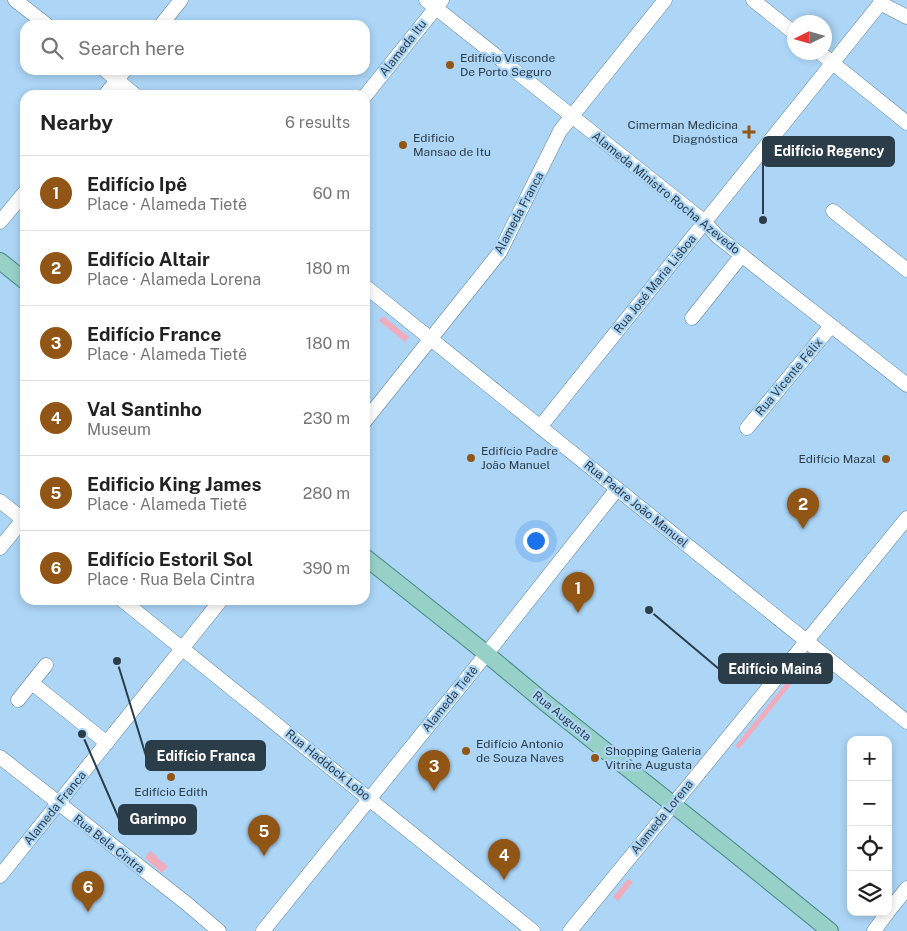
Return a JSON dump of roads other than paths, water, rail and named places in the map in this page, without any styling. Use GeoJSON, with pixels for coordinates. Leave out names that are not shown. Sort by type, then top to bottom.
{"type":"FeatureCollection","features":[{"type":"Feature","properties":{"kind":"main road"},"geometry":{"type":"LineString","coordinates":[[0,261],[20,277]]}},
{"type":"Feature","properties":{"kind":"main road","name":"Rua Augusta"},"geometry":{"type":"LineString","coordinates":[[370,561],[830,931]]}},
{"type":"Feature","properties":{"kind":"street"},"geometry":{"type":"LineString","coordinates":[[15,0],[41,20]]}},
{"type":"Feature","properties":{"kind":"street"},"geometry":{"type":"LineString","coordinates":[[165,20],[181,0]]}},
{"type":"Feature","properties":{"kind":"street","name":"Alameda Franca"},"geometry":{"type":"LineString","coordinates":[[370,415],[500,252],[560,131],[665,0]]}},
{"type":"Feature","properties":{"kind":"street"},"geometry":{"type":"LineString","coordinates":[[753,0],[787,27]]}},
{"type":"Feature","properties":{"kind":"street","name":"Alameda Ministro Rocha Azevedo"},"geometry":{"type":"LineString","coordinates":[[434,2],[572,116],[705,222],[717,236],[832,326],[905,378]]}},
{"type":"Feature","properties":{"kind":"street","name":"Alameda Itu"},"geometry":{"type":"LineString","coordinates":[[369,90],[434,2]]}},
{"type":"Feature","properties":{"kind":"street"},"geometry":{"type":"LineString","coordinates":[[882,2],[907,17]]}},
{"type":"Feature","properties":{"kind":"street","name":"Rua José Maria Lisboa"},"geometry":{"type":"LineString","coordinates":[[540,427],[882,2]]}},
{"type":"Feature","properties":{"kind":"street"},"geometry":{"type":"LineString","coordinates":[[827,60],[907,123]]}},
{"type":"Feature","properties":{"kind":"street"},"geometry":{"type":"LineString","coordinates":[[109,90],[121,75],[132,90]]}},
{"type":"Feature","properties":{"kind":"street"},"geometry":{"type":"LineString","coordinates":[[0,222],[20,198]]}},
{"type":"Feature","properties":{"kind":"street"},"geometry":{"type":"LineString","coordinates":[[832,211],[907,270]]}},
{"type":"Feature","properties":{"kind":"street"},"geometry":{"type":"LineString","coordinates":[[692,318],[742,255]]}},
{"type":"Feature","properties":{"kind":"street","name":"Rua Padre João Manuel"},"geometry":{"type":"LineString","coordinates":[[370,290],[907,722]]}},
{"type":"Feature","properties":{"kind":"street","name":"Rua Vicente Félix"},"geometry":{"type":"LineString","coordinates":[[747,428],[832,326]]}},
{"type":"Feature","properties":{"kind":"street","name":"Alameda Tietê"},"geometry":{"type":"LineString","coordinates":[[263,931],[487,654],[617,489]]}},
{"type":"Feature","properties":{"kind":"street"},"geometry":{"type":"LineString","coordinates":[[0,501],[20,516]]}},
{"type":"Feature","properties":{"kind":"street","name":"Alameda Lorena"},"geometry":{"type":"LineString","coordinates":[[570,931],[907,518]]}},
{"type":"Feature","properties":{"kind":"street"},"geometry":{"type":"LineString","coordinates":[[0,548],[20,524]]}},
{"type":"Feature","properties":{"kind":"street","name":"Rua Haddock Lobo"},"geometry":{"type":"LineString","coordinates":[[128,605],[533,931]]}},
{"type":"Feature","properties":{"kind":"street","name":"Alameda Franca"},"geometry":{"type":"LineString","coordinates":[[0,876],[217,605]]}},
{"type":"Feature","properties":{"kind":"street"},"geometry":{"type":"LineString","coordinates":[[18,700],[46,665]]}},
{"type":"Feature","properties":{"kind":"street"},"geometry":{"type":"LineString","coordinates":[[32,683],[107,743]]}},
{"type":"Feature","properties":{"kind":"street","name":"Rua Bela Cintra"},"geometry":{"type":"LineString","coordinates":[[0,757],[219,931]]}},
{"type":"Feature","properties":{"kind":"street"},"geometry":{"type":"LineString","coordinates":[[892,907],[907,888]]}},
{"type":"Feature","properties":{"kind":"street"},"geometry":{"type":"LineString","coordinates":[[874,931],[885,916]]}},
{"type":"Feature","properties":{"kind":"place","name":"Edifício Visconde De Porto Seguro"},"geometry":{"type":"Point","coordinates":[450,65]}},
{"type":"Feature","properties":{"kind":"place","name":"Cimerman Medicina Diagnóstica"},"geometry":{"type":"Point","coordinates":[749,132]}},
{"type":"Feature","properties":{"kind":"place","name":"Edificio Mansao de Itu"},"geometry":{"type":"Point","coordinates":[403,145]}},
{"type":"Feature","properties":{"kind":"place","name":"Edifício Regency"},"geometry":{"type":"Point","coordinates":[763,220]}},
{"type":"Feature","properties":{"kind":"place","name":"Edifício Padre João Manuel"},"geometry":{"type":"Point","coordinates":[471,458]}},
{"type":"Feature","properties":{"kind":"place","name":"Edifício Mazal"},"geometry":{"type":"Point","coordinates":[886,459]}},
{"type":"Feature","properties":{"kind":"place","name":"Edifício Altair"},"geometry":{"type":"Point","coordinates":[803,529]}},
{"type":"Feature","properties":{"kind":"place","name":"Edifício Mainá"},"geometry":{"type":"Point","coordinates":[649,610]}},
{"type":"Feature","properties":{"kind":"place","name":"Edifício Ipê"},"geometry":{"type":"Point","coordinates":[578,613]}},
{"type":"Feature","properties":{"kind":"place","name":"Edifício Franca"},"geometry":{"type":"Point","coordinates":[117,661]}},
{"type":"Feature","properties":{"kind":"place","name":"Garimpo"},"geometry":{"type":"Point","coordinates":[82,734]}},
{"type":"Feature","properties":{"kind":"place","name":"Edifício Antonio de Souza Naves"},"geometry":{"type":"Point","coordinates":[466,751]}},
{"type":"Feature","properties":{"kind":"place","name":"Shopping Galeria Vitrine Augusta"},"geometry":{"type":"Point","coordinates":[595,758]}},
{"type":"Feature","properties":{"kind":"place","name":"Edifício Edith"},"geometry":{"type":"Point","coordinates":[171,777]}},
{"type":"Feature","properties":{"kind":"place","name":"Edifício France"},"geometry":{"type":"Point","coordinates":[434,791]}},
{"type":"Feature","properties":{"kind":"place","name":"Edificio King James"},"geometry":{"type":"Point","coordinates":[264,856]}},
{"type":"Feature","properties":{"kind":"place","name":"Val Santinho"},"geometry":{"type":"Point","coordinates":[504,880]}},
{"type":"Feature","properties":{"kind":"place","name":"Edifício Estoril Sol"},"geometry":{"type":"Point","coordinates":[88,912]}}]}
